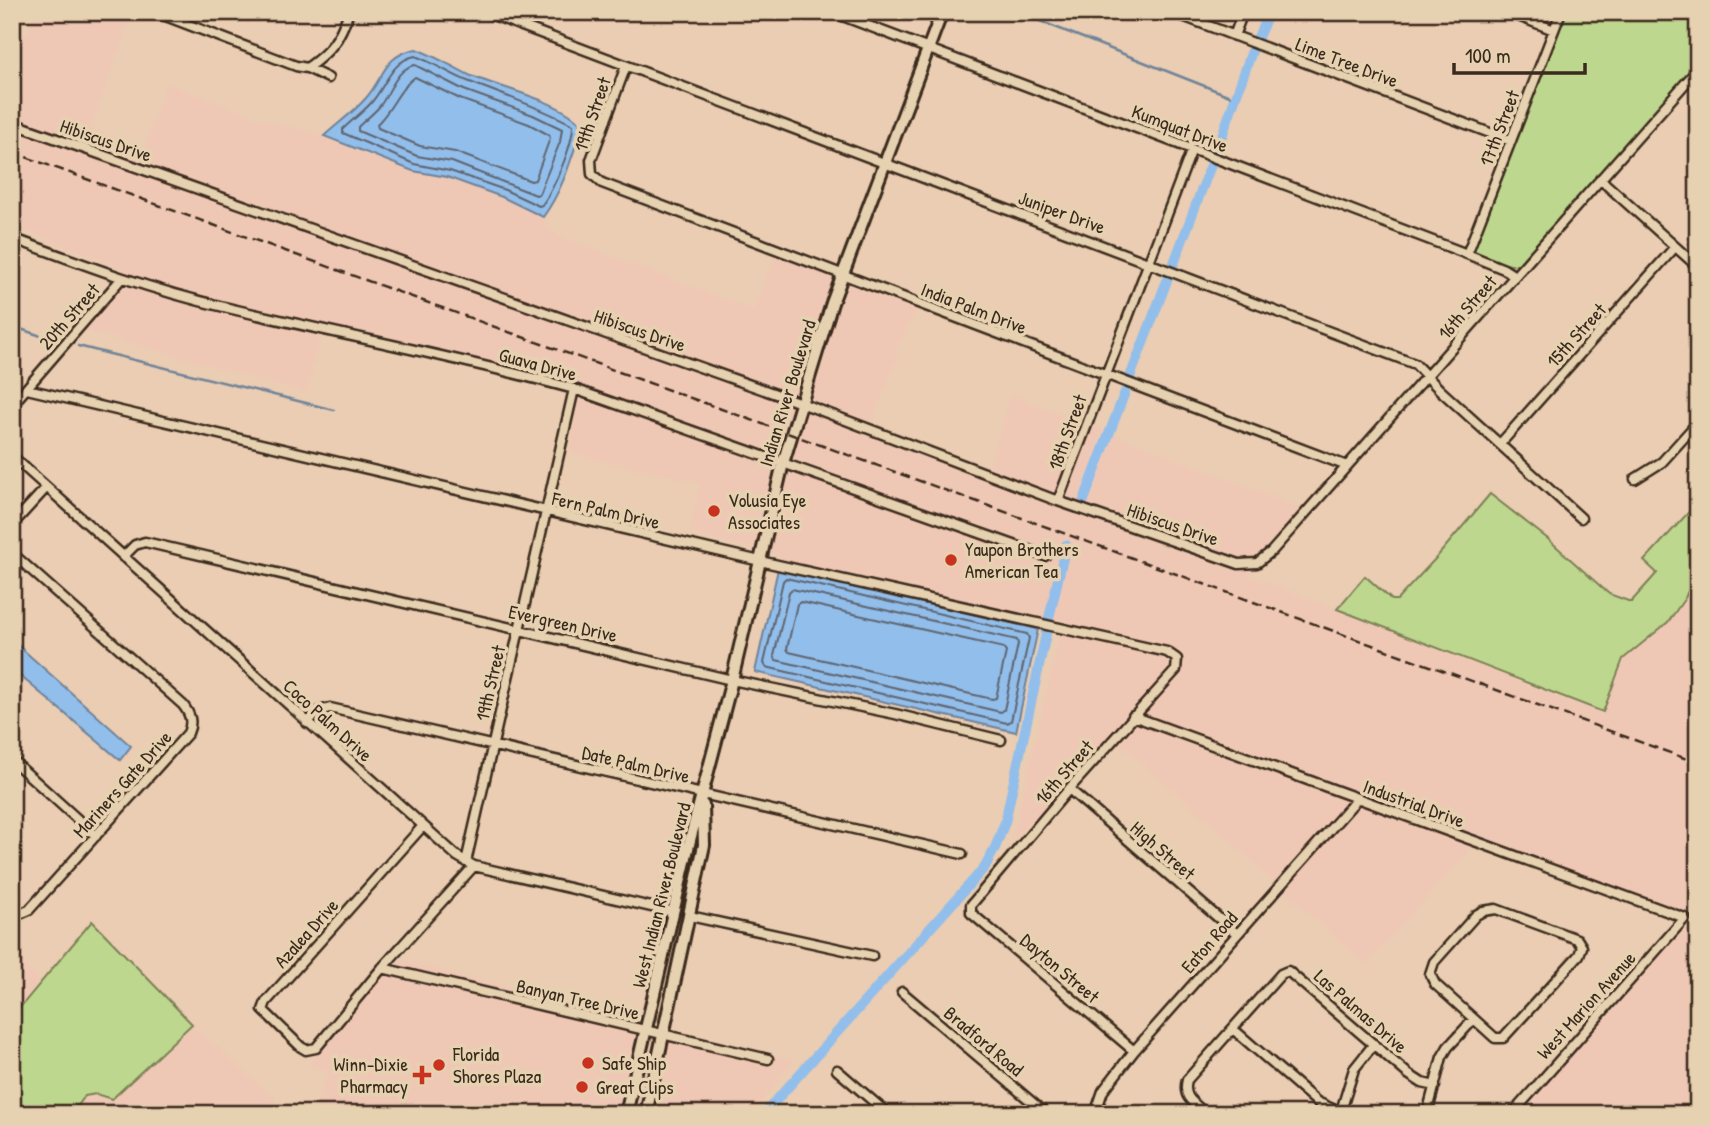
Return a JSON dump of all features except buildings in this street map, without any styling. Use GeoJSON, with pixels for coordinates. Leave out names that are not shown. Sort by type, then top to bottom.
{"type":"FeatureCollection","features":[{"type":"Feature","properties":{"kind":"main road","name":"Indian River Boulevard"},"geometry":{"type":"LineString","coordinates":[[703,796],[783,463],[801,403],[843,275],[942,12]]}},
{"type":"Feature","properties":{"kind":"main road","name":"West Indian River Boulevard"},"geometry":{"type":"LineString","coordinates":[[626,1114],[703,796]]}},
{"type":"Feature","properties":{"kind":"main road","name":"West Indian River Boulevard"},"geometry":{"type":"LineString","coordinates":[[646,1114],[704,845],[703,796]]}},
{"type":"Feature","properties":{"kind":"street"},"geometry":{"type":"LineString","coordinates":[[155,12],[328,78]]}},
{"type":"Feature","properties":{"kind":"street"},"geometry":{"type":"LineString","coordinates":[[307,68],[328,53],[349,12]]}},
{"type":"Feature","properties":{"kind":"street","name":"Juniper Drive"},"geometry":{"type":"LineString","coordinates":[[485,12],[1415,364],[1581,518]]}},
{"type":"Feature","properties":{"kind":"street","name":"Kumquat Drive"},"geometry":{"type":"LineString","coordinates":[[832,12],[1466,254],[1515,276]]}},
{"type":"Feature","properties":{"kind":"street","name":"Lime Tree Drive"},"geometry":{"type":"LineString","coordinates":[[1172,12],[1511,141]]}},
{"type":"Feature","properties":{"kind":"street"},"geometry":{"type":"LineString","coordinates":[[1234,36],[1243,12]]}},
{"type":"Feature","properties":{"kind":"street"},"geometry":{"type":"LineString","coordinates":[[1508,12],[1554,30]]}},
{"type":"Feature","properties":{"kind":"street","name":"17th Street"},"geometry":{"type":"LineString","coordinates":[[1466,254],[1561,12]]}},
{"type":"Feature","properties":{"kind":"street","name":"19th Street"},"geometry":{"type":"LineString","coordinates":[[592,174],[591,160],[626,66]]}},
{"type":"Feature","properties":{"kind":"street","name":"16th Street"},"geometry":{"type":"LineString","coordinates":[[1257,563],[1272,551],[1698,69]]}},
{"type":"Feature","properties":{"kind":"street","name":"Hibiscus Drive"},"geometry":{"type":"LineString","coordinates":[[12,123],[801,403],[1058,501],[1239,564],[1257,563]]}},
{"type":"Feature","properties":{"kind":"street","name":"18th Street"},"geometry":{"type":"LineString","coordinates":[[1058,501],[1192,149]]}},
{"type":"Feature","properties":{"kind":"street","name":"India Palm Drive"},"geometry":{"type":"LineString","coordinates":[[592,174],[602,183],[1347,466]]}},
{"type":"Feature","properties":{"kind":"street"},"geometry":{"type":"LineString","coordinates":[[1600,179],[1698,267]]}},
{"type":"Feature","properties":{"kind":"street","name":"Guava Drive"},"geometry":{"type":"LineString","coordinates":[[12,238],[121,279],[222,307],[506,370],[574,389],[1045,556]]}},
{"type":"Feature","properties":{"kind":"street","name":"15th Street"},"geometry":{"type":"LineString","coordinates":[[1500,444],[1675,247]]}},
{"type":"Feature","properties":{"kind":"street","name":"20th Street"},"geometry":{"type":"LineString","coordinates":[[12,405],[121,279]]}},
{"type":"Feature","properties":{"kind":"street","name":"Fern Palm Drive"},"geometry":{"type":"LineString","coordinates":[[27,389],[546,512],[1167,652],[1177,659]]}},
{"type":"Feature","properties":{"kind":"street","name":"19th Street"},"geometry":{"type":"LineString","coordinates":[[317,1048],[470,864],[491,747],[574,389]]}},
{"type":"Feature","properties":{"kind":"street"},"geometry":{"type":"LineString","coordinates":[[1635,480],[1662,462],[1698,422]]}},
{"type":"Feature","properties":{"kind":"street","name":"Coco Palm Drive"},"geometry":{"type":"LineString","coordinates":[[12,456],[422,827],[470,864],[673,912]]}},
{"type":"Feature","properties":{"kind":"street"},"geometry":{"type":"LineString","coordinates":[[12,524],[46,488]]}},
{"type":"Feature","properties":{"kind":"street","name":"Evergreen Drive"},"geometry":{"type":"LineString","coordinates":[[123,557],[135,545],[145,542],[732,680],[895,714],[1001,740]]}},
{"type":"Feature","properties":{"kind":"street","name":"Mariners Gate Drive"},"geometry":{"type":"LineString","coordinates":[[12,553],[189,712],[191,720],[188,733],[29,910],[22,913],[12,912]]}},
{"type":"Feature","properties":{"kind":"street","name":"16th Street"},"geometry":{"type":"LineString","coordinates":[[971,905],[1069,789],[1176,670],[1177,659]]}},
{"type":"Feature","properties":{"kind":"street","name":"Date Palm Drive"},"geometry":{"type":"LineString","coordinates":[[307,723],[319,711],[330,708],[962,854]]}},
{"type":"Feature","properties":{"kind":"street","name":"Industrial Drive"},"geometry":{"type":"LineString","coordinates":[[1133,716],[1685,918]]}},
{"type":"Feature","properties":{"kind":"street"},"geometry":{"type":"LineString","coordinates":[[12,760],[96,836]]}},
{"type":"Feature","properties":{"kind":"street","name":"High Street"},"geometry":{"type":"LineString","coordinates":[[1069,789],[1237,934]]}},
{"type":"Feature","properties":{"kind":"street","name":"Eaton Road"},"geometry":{"type":"LineString","coordinates":[[1095,1114],[1103,1091],[1134,1051],[1357,799]]}},
{"type":"Feature","properties":{"kind":"street","name":"Azalea Drive"},"geometry":{"type":"LineString","coordinates":[[317,1048],[300,1047],[263,1010],[266,1002],[422,827]]}},
{"type":"Feature","properties":{"kind":"street","name":"Dayton Street"},"geometry":{"type":"LineString","coordinates":[[971,905],[971,913],[1134,1051]]}},
{"type":"Feature","properties":{"kind":"street"},"geometry":{"type":"LineString","coordinates":[[1496,909],[1577,939],[1582,947],[1579,955],[1508,1035],[1495,1038],[1474,1019],[1435,985],[1430,974],[1434,962],[1476,915],[1496,909]]}},
{"type":"Feature","properties":{"kind":"street"},"geometry":{"type":"LineString","coordinates":[[690,916],[872,956]]}},
{"type":"Feature","properties":{"kind":"street","name":"West Marion Avenue"},"geometry":{"type":"LineString","coordinates":[[1512,1114],[1685,918]]}},
{"type":"Feature","properties":{"kind":"street","name":"Banyan Tree Drive"},"geometry":{"type":"LineString","coordinates":[[382,968],[768,1059]]}},
{"type":"Feature","properties":{"kind":"street","name":"Las Palmas Drive"},"geometry":{"type":"LineString","coordinates":[[1206,1114],[1187,1097],[1184,1090],[1187,1080],[1281,974],[1288,971],[1416,1080],[1435,1086]]}},
{"type":"Feature","properties":{"kind":"street","name":"Bradford Road"},"geometry":{"type":"LineString","coordinates":[[902,992],[1046,1114]]}},
{"type":"Feature","properties":{"kind":"street"},"geometry":{"type":"LineString","coordinates":[[1427,1114],[1442,1057],[1474,1019]]}},
{"type":"Feature","properties":{"kind":"street"},"geometry":{"type":"LineString","coordinates":[[1233,1029],[1317,1102],[1340,1113],[1354,1069],[1374,1044]]}},
{"type":"Feature","properties":{"kind":"street"},"geometry":{"type":"LineString","coordinates":[[837,1070],[888,1114]]}},
{"type":"Feature","properties":{"kind":"shaded area"},"geometry":{"type":"Polygon","coordinates":[[[38,12],[132,12],[91,128],[142,152],[167,83],[265,121],[339,140],[413,171],[447,177],[502,197],[541,215],[554,234],[753,310],[780,245],[840,267],[778,461],[757,550],[690,533],[700,483],[569,453],[580,385],[323,327],[306,393],[73,327],[123,268],[12,225],[12,31],[27,36],[38,12]]]}},
{"type":"Feature","properties":{"kind":"shaded area"},"geometry":{"type":"Polygon","coordinates":[[[850,271],[922,298],[896,351],[899,353],[869,429],[989,470],[1012,395],[1072,418],[1312,512],[1249,575],[1603,712],[1623,659],[1644,641],[1698,568],[1698,1114],[1510,1114],[1575,1042],[1679,918],[1473,847],[1365,965],[1113,738],[1011,843],[1060,634],[778,569],[780,555],[767,552],[788,464],[850,271]]]}},
{"type":"Feature","properties":{"kind":"shaded area"},"geometry":{"type":"Polygon","coordinates":[[[12,951],[42,984],[12,1017],[12,951]]]}},
{"type":"Feature","properties":{"kind":"shaded area"},"geometry":{"type":"Polygon","coordinates":[[[400,960],[643,1022],[621,1114],[315,1114],[326,1072],[309,1066],[365,996],[400,960]]]}},
{"type":"Feature","properties":{"kind":"shaded area"},"geometry":{"type":"Polygon","coordinates":[[[192,1024],[276,1100],[270,1114],[72,1114],[85,1096],[96,1094],[112,1099],[192,1024]]]}},
{"type":"Feature","properties":{"kind":"shaded area"},"geometry":{"type":"Polygon","coordinates":[[[653,1025],[661,1027],[641,1114],[631,1114],[653,1025]]]}},
{"type":"Feature","properties":{"kind":"shaded area"},"geometry":{"type":"Polygon","coordinates":[[[671,1029],[795,1061],[753,1114],[652,1114],[671,1029]]]}},
{"type":"Feature","properties":{"kind":"green space"},"geometry":{"type":"Polygon","coordinates":[[[1565,12],[1676,12],[1698,21],[1698,63],[1518,265],[1506,264],[1475,251],[1474,244],[1565,12]]]}},
{"type":"Feature","properties":{"kind":"green space"},"geometry":{"type":"Polygon","coordinates":[[[1490,494],[1548,539],[1609,594],[1631,602],[1657,573],[1644,561],[1698,502],[1698,568],[1685,598],[1668,622],[1623,659],[1603,712],[1337,609],[1365,576],[1392,600],[1397,600],[1490,494]]]}},
{"type":"Feature","properties":{"kind":"green space"},"geometry":{"type":"Polygon","coordinates":[[[92,921],[192,1024],[112,1099],[96,1094],[85,1096],[72,1114],[12,1114],[12,1017],[92,921]]]}},
{"type":"Feature","properties":{"kind":"water"},"geometry":{"type":"Polygon","coordinates":[[[416,49],[469,75],[547,102],[574,117],[582,126],[561,185],[543,217],[502,197],[447,177],[413,171],[324,136],[366,98],[391,62],[405,52],[416,49]]]}},
{"type":"Feature","properties":{"kind":"water"},"geometry":{"type":"Polygon","coordinates":[[[778,569],[1038,629],[1016,732],[755,672],[778,569]]]}},
{"type":"Feature","properties":{"kind":"water"},"geometry":{"type":"Polygon","coordinates":[[[12,640],[131,746],[120,760],[12,669],[12,640]]]}},
{"type":"Feature","properties":{"kind":"waterway"},"geometry":{"type":"LineString","coordinates":[[1017,12],[1235,98]]}},
{"type":"Feature","properties":{"kind":"waterway"},"geometry":{"type":"LineString","coordinates":[[1258,37],[1269,12]]}},
{"type":"Feature","properties":{"kind":"waterway"},"geometry":{"type":"LineString","coordinates":[[1217,150],[1252,51]]}},
{"type":"Feature","properties":{"kind":"waterway"},"geometry":{"type":"LineString","coordinates":[[1174,263],[1211,165]]}},
{"type":"Feature","properties":{"kind":"waterway"},"geometry":{"type":"LineString","coordinates":[[1130,377],[1168,278]]}},
{"type":"Feature","properties":{"kind":"waterway"},"geometry":{"type":"LineString","coordinates":[[12,326],[44,337]]}},
{"type":"Feature","properties":{"kind":"waterway"},"geometry":{"type":"LineString","coordinates":[[78,346],[334,410]]}},
{"type":"Feature","properties":{"kind":"waterway"},"geometry":{"type":"LineString","coordinates":[[1084,500],[1125,392]]}},
{"type":"Feature","properties":{"kind":"waterway"},"geometry":{"type":"LineString","coordinates":[[1049,618],[1066,545]]}},
{"type":"Feature","properties":{"kind":"waterway"},"geometry":{"type":"LineString","coordinates":[[764,1114],[985,867],[1005,822],[1046,634]]}},
{"type":"Feature","properties":{"kind":"railway"},"geometry":{"type":"LineString","coordinates":[[12,152],[1698,763]]}},
{"type":"Feature","properties":{"kind":"place","name":"Volusia Eye Associates"},"geometry":{"type":"Point","coordinates":[714,511]}},
{"type":"Feature","properties":{"kind":"place","name":"Yaupon Brothers American Tea"},"geometry":{"type":"Point","coordinates":[951,560]}},
{"type":"Feature","properties":{"kind":"place","name":"Safe Ship"},"geometry":{"type":"Point","coordinates":[588,1063]}},
{"type":"Feature","properties":{"kind":"place","name":"Florida Shores Plaza"},"geometry":{"type":"Point","coordinates":[439,1065]}},
{"type":"Feature","properties":{"kind":"place","name":"Winn-Dixie Pharmacy"},"geometry":{"type":"Point","coordinates":[422,1075]}},
{"type":"Feature","properties":{"kind":"place","name":"Great Clips"},"geometry":{"type":"Point","coordinates":[582,1087]}}]}
